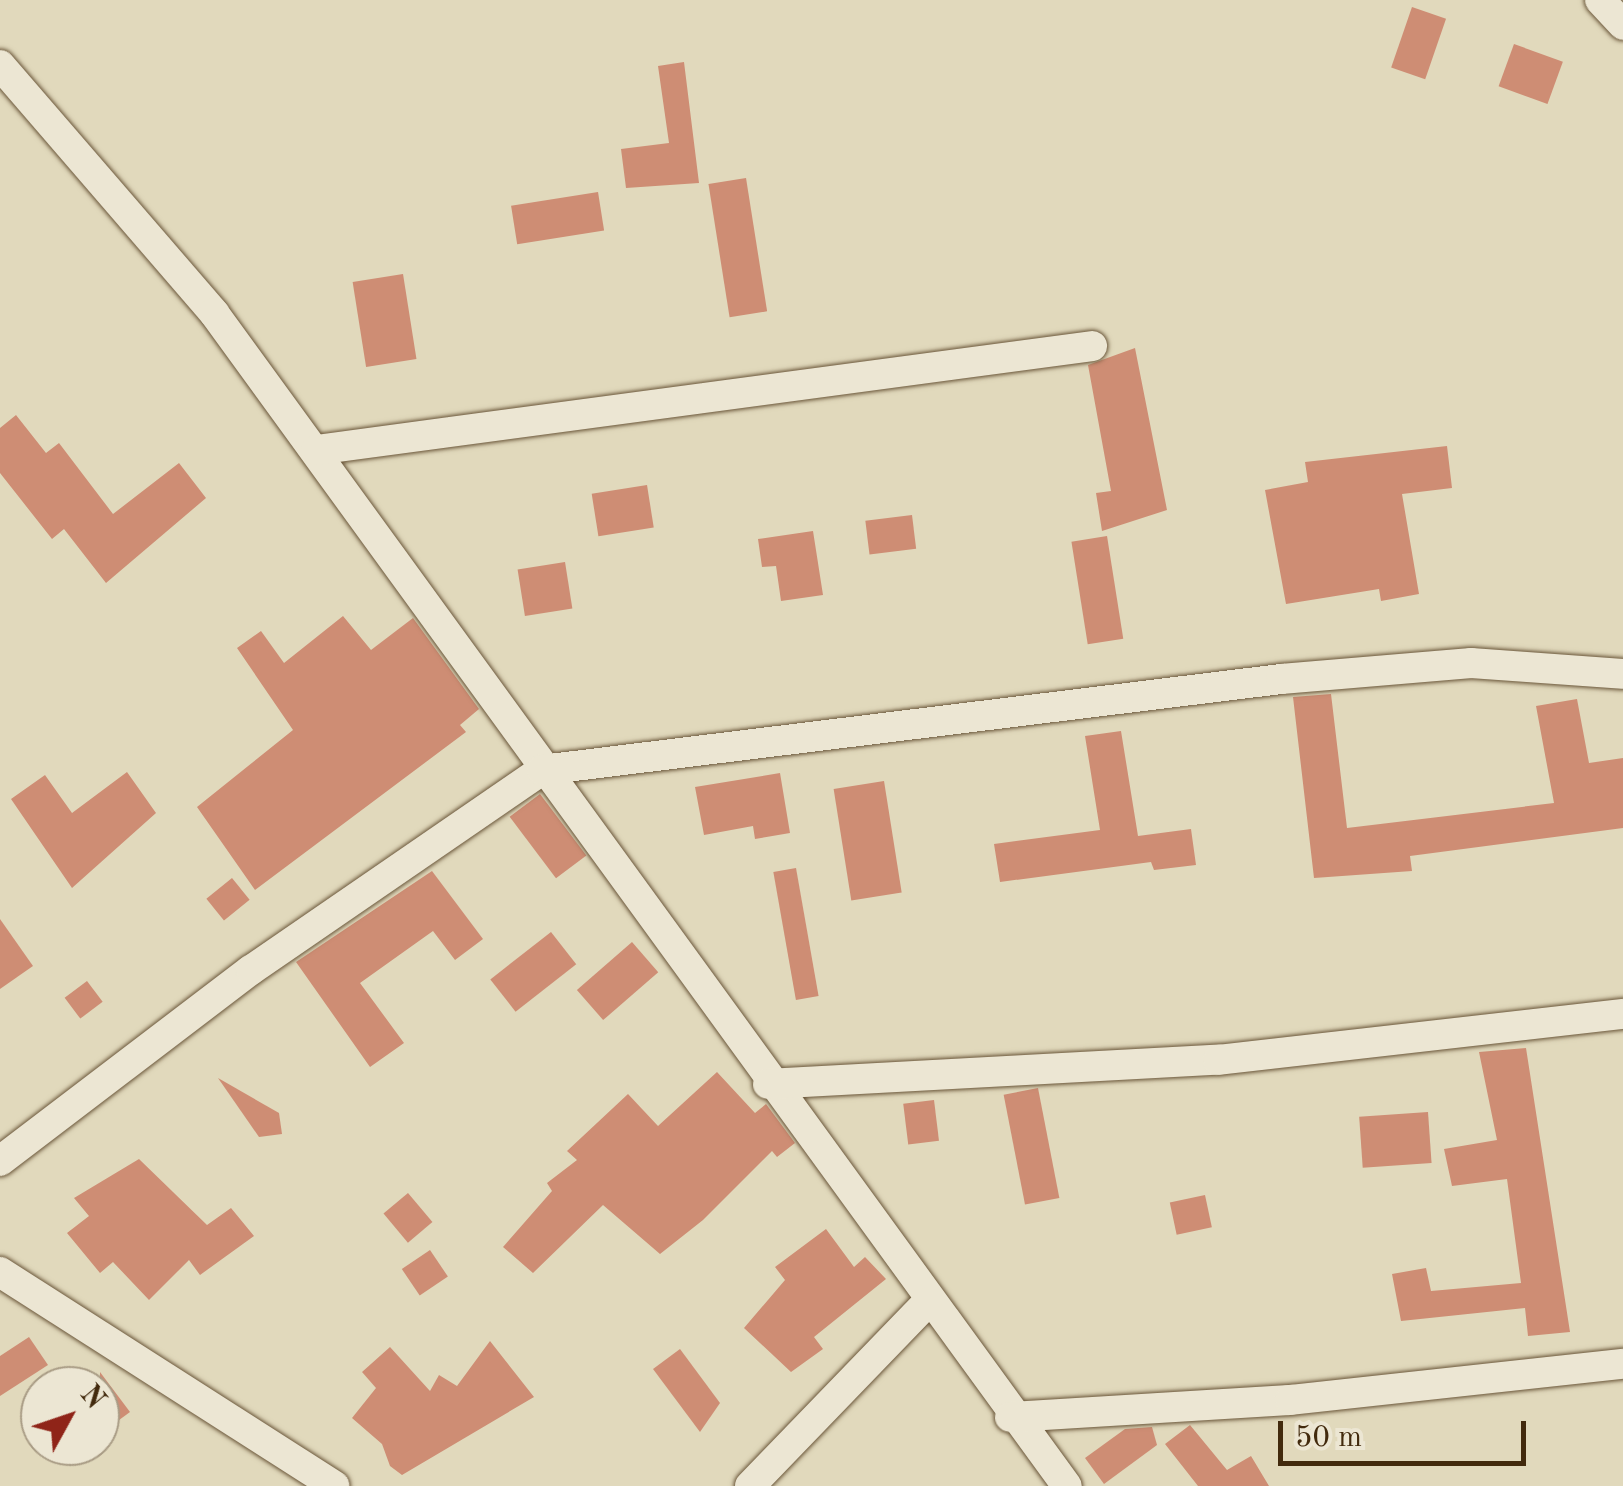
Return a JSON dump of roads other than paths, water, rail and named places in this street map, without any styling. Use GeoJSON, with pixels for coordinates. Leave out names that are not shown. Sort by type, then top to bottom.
{"type":"FeatureCollection","features":[{"type":"Feature","properties":{"kind":"street"},"geometry":{"type":"LineString","coordinates":[[1600,0],[1623,25]]}},
{"type":"Feature","properties":{"kind":"street"},"geometry":{"type":"LineString","coordinates":[[0,65],[214,313],[927,1303],[1010,1417],[1067,1486]]}},
{"type":"Feature","properties":{"kind":"street"},"geometry":{"type":"LineString","coordinates":[[316,450],[1092,346]]}},
{"type":"Feature","properties":{"kind":"street"},"geometry":{"type":"LineString","coordinates":[[0,1161],[251,970],[542,770],[1282,679],[1471,663],[1623,674]]}},
{"type":"Feature","properties":{"kind":"street"},"geometry":{"type":"LineString","coordinates":[[768,1084],[1218,1060],[1623,1014]]}},
{"type":"Feature","properties":{"kind":"street"},"geometry":{"type":"LineString","coordinates":[[0,1272],[334,1486]]}},
{"type":"Feature","properties":{"kind":"street"},"geometry":{"type":"LineString","coordinates":[[750,1486],[927,1303]]}},
{"type":"Feature","properties":{"kind":"street"},"geometry":{"type":"LineString","coordinates":[[1010,1417],[1290,1400],[1623,1364]]}}]}
